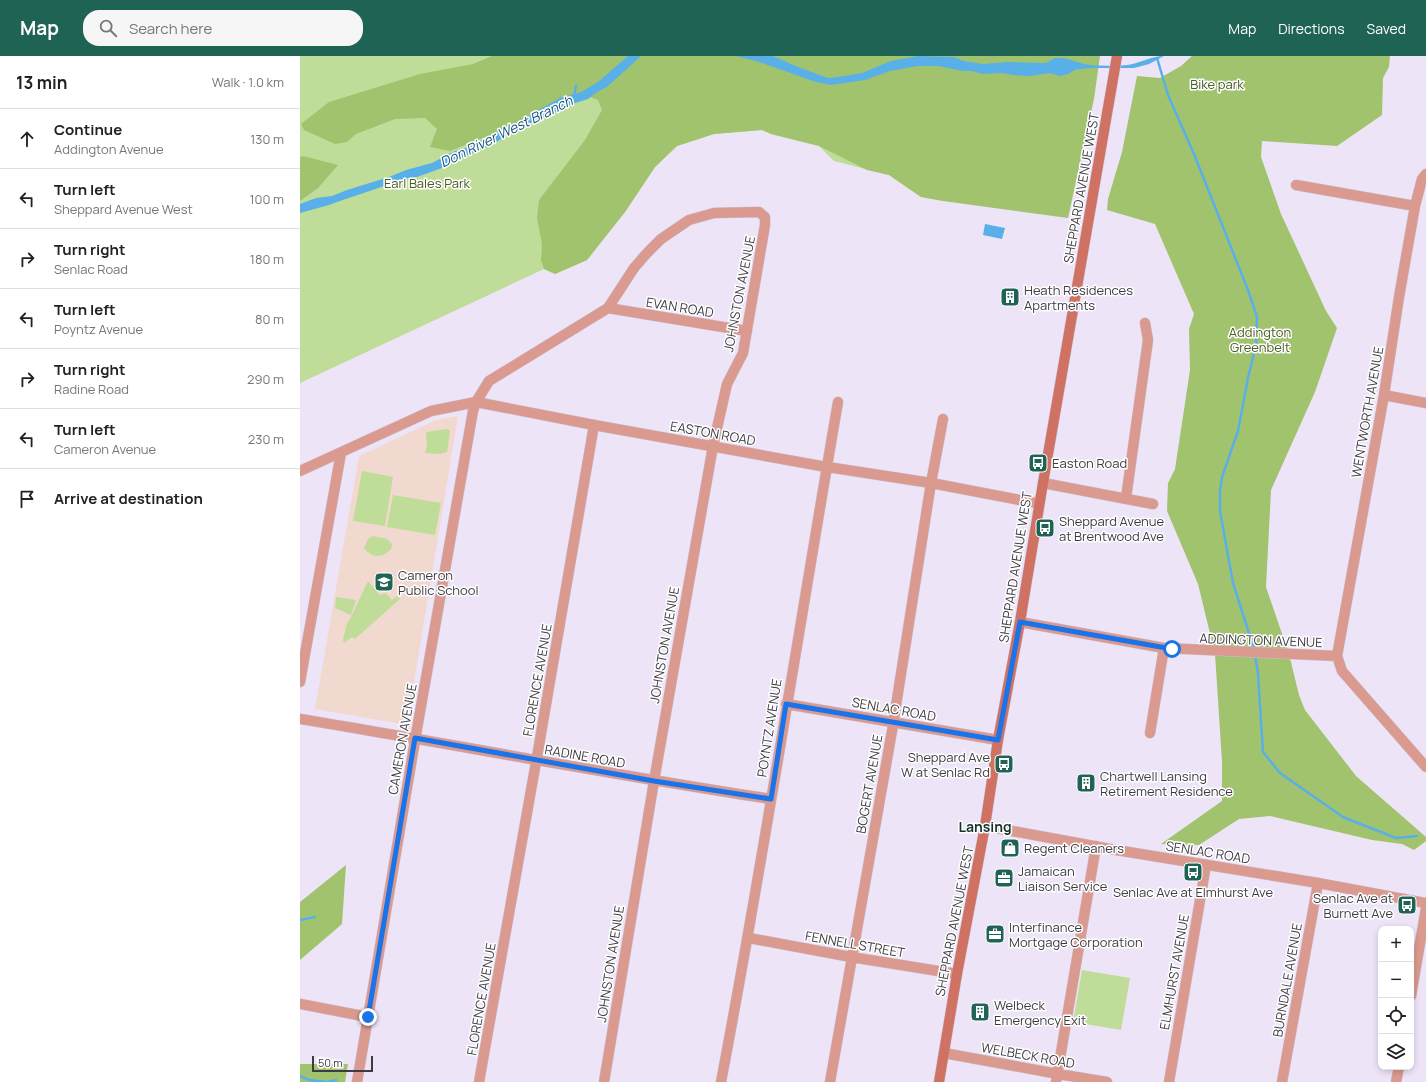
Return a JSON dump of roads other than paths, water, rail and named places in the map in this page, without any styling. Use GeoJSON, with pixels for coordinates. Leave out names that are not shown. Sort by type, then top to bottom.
{"type":"FeatureCollection","features":[{"type":"Feature","properties":{"kind":"main road","name":"SHEPPARD AVENUE WEST"},"geometry":{"type":"LineString","coordinates":[[939,1082],[957,974],[985,826],[998,740],[1020,622],[1039,503],[1117,56]]}},
{"type":"Feature","properties":{"kind":"street","name":"WENTWORTH AVENUE"},"geometry":{"type":"LineString","coordinates":[[1337,656],[1384,395],[1399,296],[1415,206],[1422,179],[1426,174]]}},
{"type":"Feature","properties":{"kind":"street"},"geometry":{"type":"LineString","coordinates":[[1296,185],[1415,206]]}},
{"type":"Feature","properties":{"kind":"street","name":"JOHNSTON AVENUE"},"geometry":{"type":"LineString","coordinates":[[604,1082],[654,781],[713,446],[727,384],[743,353],[765,225],[765,217],[759,212],[714,213],[689,220],[661,239],[647,253],[634,268],[608,308]]}},
{"type":"Feature","properties":{"kind":"street","name":"EVAN ROAD"},"geometry":{"type":"LineString","coordinates":[[608,308],[747,331]]}},
{"type":"Feature","properties":{"kind":"street","name":"CAMERON AVENUE"},"geometry":{"type":"LineString","coordinates":[[357,1082],[415,738],[473,411],[476,402],[489,381],[608,308]]}},
{"type":"Feature","properties":{"kind":"street"},"geometry":{"type":"LineString","coordinates":[[1126,498],[1148,340],[1145,323]]}},
{"type":"Feature","properties":{"kind":"street"},"geometry":{"type":"LineString","coordinates":[[1384,395],[1426,403]]}},
{"type":"Feature","properties":{"kind":"street"},"geometry":{"type":"LineString","coordinates":[[300,472],[431,411],[476,402]]}},
{"type":"Feature","properties":{"kind":"street","name":"EASTON ROAD"},"geometry":{"type":"LineString","coordinates":[[476,402],[827,467],[931,483],[1039,503]]}},
{"type":"Feature","properties":{"kind":"street","name":"POYNTZ AVENUE"},"geometry":{"type":"LineString","coordinates":[[721,1082],[748,938],[786,704],[838,402]]}},
{"type":"Feature","properties":{"kind":"street","name":"BOGERT AVENUE"},"geometry":{"type":"LineString","coordinates":[[830,1082],[893,722],[931,483],[943,419]]}},
{"type":"Feature","properties":{"kind":"street","name":"FLORENCE AVENUE"},"geometry":{"type":"LineString","coordinates":[[479,1082],[594,425]]}},
{"type":"Feature","properties":{"kind":"street"},"geometry":{"type":"LineString","coordinates":[[300,682],[341,453]]}},
{"type":"Feature","properties":{"kind":"street"},"geometry":{"type":"LineString","coordinates":[[1043,483],[1153,504]]}},
{"type":"Feature","properties":{"kind":"street","name":"ADDINGTON AVENUE"},"geometry":{"type":"LineString","coordinates":[[1020,622],[1164,648],[1198,651],[1337,656],[1342,671],[1426,767]]}},
{"type":"Feature","properties":{"kind":"street"},"geometry":{"type":"LineString","coordinates":[[1150,733],[1164,648]]}},
{"type":"Feature","properties":{"kind":"street","name":"SENLAC ROAD"},"geometry":{"type":"LineString","coordinates":[[786,704],[998,740]]}},
{"type":"Feature","properties":{"kind":"street","name":"RADINE ROAD"},"geometry":{"type":"LineString","coordinates":[[300,719],[654,781],[771,799]]}},
{"type":"Feature","properties":{"kind":"street","name":"SENLAC ROAD"},"geometry":{"type":"LineString","coordinates":[[985,826],[1426,903]]}},
{"type":"Feature","properties":{"kind":"street"},"geometry":{"type":"LineString","coordinates":[[1057,1078],[1096,846]]}},
{"type":"Feature","properties":{"kind":"street","name":"ELMHURST AVENUE"},"geometry":{"type":"LineString","coordinates":[[1169,1082],[1206,865]]}},
{"type":"Feature","properties":{"kind":"street","name":"BURNDALE AVENUE"},"geometry":{"type":"LineString","coordinates":[[1282,1082],[1318,884]]}},
{"type":"Feature","properties":{"kind":"street"},"geometry":{"type":"LineString","coordinates":[[1414,978],[1426,908]]}},
{"type":"Feature","properties":{"kind":"street","name":"FENNELL STREET"},"geometry":{"type":"LineString","coordinates":[[748,938],[851,957],[957,974]]}},
{"type":"Feature","properties":{"kind":"street"},"geometry":{"type":"LineString","coordinates":[[300,1004],[368,1017]]}},
{"type":"Feature","properties":{"kind":"street","name":"WELBECK ROAD"},"geometry":{"type":"LineString","coordinates":[[944,1053],[1057,1078],[1107,1082]]}},
{"type":"Feature","properties":{"kind":"street"},"geometry":{"type":"LineString","coordinates":[[1396,1082],[1398,1070]]}},
{"type":"Feature","properties":{"kind":"water","name":"Don River West Branch"},"geometry":{"type":"Polygon","coordinates":[[[628,56],[641,56],[607,87],[588,99],[572,104],[546,117],[537,119],[513,131],[495,143],[456,160],[442,168],[300,213],[300,204],[316,198],[332,196],[406,170],[432,163],[455,151],[466,148],[514,125],[560,98],[581,92],[598,82],[628,56]]]}},
{"type":"Feature","properties":{"kind":"water"},"geometry":{"type":"Polygon","coordinates":[[[736,56],[773,56],[828,78],[862,73],[891,61],[918,56],[954,57],[964,61],[983,64],[1008,62],[1045,63],[1055,58],[1060,58],[1088,65],[1112,66],[1128,65],[1155,57],[1164,56],[1149,64],[1134,68],[1089,68],[1075,70],[1060,76],[1050,73],[1030,76],[1001,73],[983,74],[938,66],[918,66],[890,71],[865,80],[831,85],[816,82],[756,61],[736,56]]]}},
{"type":"Feature","properties":{"kind":"water"},"geometry":{"type":"Polygon","coordinates":[[[985,224],[1005,228],[1002,239],[983,235],[985,224]]]}},
{"type":"Feature","properties":{"kind":"waterway"},"geometry":{"type":"LineString","coordinates":[[1157,58],[1168,95],[1194,154],[1248,290],[1257,317],[1256,345],[1238,431],[1222,477],[1220,491],[1220,511],[1233,583],[1254,649]]}},
{"type":"Feature","properties":{"kind":"waterway","name":"Don River West Branch"},"geometry":{"type":"LineString","coordinates":[[574,97],[576,86]]}},
{"type":"Feature","properties":{"kind":"waterway"},"geometry":{"type":"LineString","coordinates":[[1255,654],[1258,674],[1263,752],[1280,773],[1343,817],[1396,838],[1417,836]]}},
{"type":"Feature","properties":{"kind":"waterway"},"geometry":{"type":"LineString","coordinates":[[300,920],[315,917]]}},
{"type":"Feature","properties":{"kind":"waterway"},"geometry":{"type":"LineString","coordinates":[[300,1076],[309,1080],[327,1082]]}},
{"type":"Feature","properties":{"kind":"waterway"},"geometry":{"type":"LineString","coordinates":[[328,1082],[336,1080]]}},
{"type":"Feature","properties":{"kind":"place","name":"Heath Residences Apartments"},"geometry":{"type":"Point","coordinates":[1010,297]}},
{"type":"Feature","properties":{"kind":"place","name":"Easton Road"},"geometry":{"type":"Point","coordinates":[1038,463]}},
{"type":"Feature","properties":{"kind":"place","name":"Sheppard Avenue at Brentwood Ave"},"geometry":{"type":"Point","coordinates":[1045,528]}},
{"type":"Feature","properties":{"kind":"place","name":"Cameron Public School"},"geometry":{"type":"Point","coordinates":[384,582]}},
{"type":"Feature","properties":{"kind":"place","name":"Sheppard Ave W at Senlac Rd"},"geometry":{"type":"Point","coordinates":[1004,764]}},
{"type":"Feature","properties":{"kind":"place","name":"Chartwell Lansing Retirement Residence"},"geometry":{"type":"Point","coordinates":[1086,783]}},
{"type":"Feature","properties":{"kind":"place","name":"Regent Cleaners"},"geometry":{"type":"Point","coordinates":[1010,848]}},
{"type":"Feature","properties":{"kind":"place","name":"Senlac Ave at Elmhurst Ave"},"geometry":{"type":"Point","coordinates":[1193,872]}},
{"type":"Feature","properties":{"kind":"place","name":"Jamaican Liaison Service"},"geometry":{"type":"Point","coordinates":[1004,878]}},
{"type":"Feature","properties":{"kind":"place","name":"Senlac Ave at Burnett Ave"},"geometry":{"type":"Point","coordinates":[1407,905]}},
{"type":"Feature","properties":{"kind":"place","name":"Interfinance Mortgage Corporation"},"geometry":{"type":"Point","coordinates":[995,934]}},
{"type":"Feature","properties":{"kind":"place","name":"Welbeck Emergency Exit"},"geometry":{"type":"Point","coordinates":[980,1012]}},
{"type":"Feature","properties":{"kind":"district","name":"Lansing"},"geometry":{"type":"Point","coordinates":[985,826]}},
{"type":"Feature","properties":{"kind":"park label","name":"Bike park"},"geometry":{"type":"Point","coordinates":[1217,84]}},
{"type":"Feature","properties":{"kind":"park label","name":"Earl Bales Park"},"geometry":{"type":"Point","coordinates":[427,183]}},
{"type":"Feature","properties":{"kind":"park label","name":"Addington Greenbelt"},"geometry":{"type":"Point","coordinates":[1260,340]}}]}
